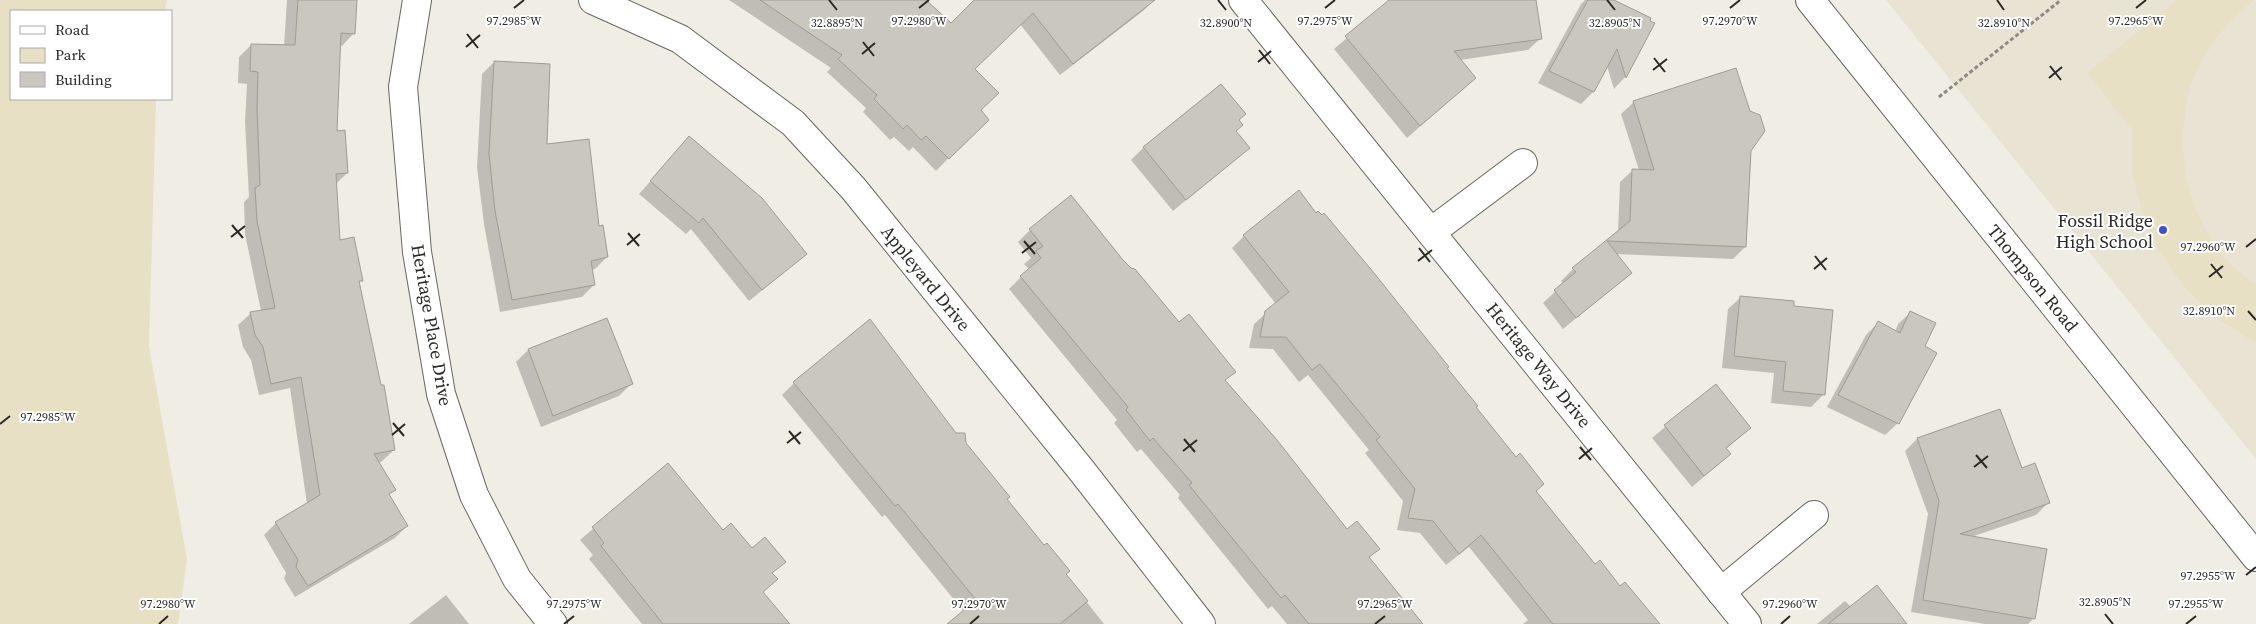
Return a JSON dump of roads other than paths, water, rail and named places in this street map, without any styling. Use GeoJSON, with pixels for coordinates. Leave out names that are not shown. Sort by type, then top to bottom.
{"type":"FeatureCollection","features":[{"type":"Feature","properties":{"kind":"street","name":"Heritage Place Drive"},"geometry":{"type":"LineString","coordinates":[[417,0],[403,87],[417,252],[441,394],[474,495],[517,579],[552,624]]}},
{"type":"Feature","properties":{"kind":"street","name":"Appleyard Drive"},"geometry":{"type":"LineString","coordinates":[[592,0],[680,39],[793,123],[853,188],[884,226],[1082,471],[1200,624]]}},
{"type":"Feature","properties":{"kind":"street","name":"Heritage Way Drive"},"geometry":{"type":"LineString","coordinates":[[1244,0],[1747,624]]}},
{"type":"Feature","properties":{"kind":"street","name":"Thompson Road"},"geometry":{"type":"LineString","coordinates":[[1810,0],[2256,557]]}},
{"type":"Feature","properties":{"kind":"street"},"geometry":{"type":"LineString","coordinates":[[1431,232],[1523,163]]}},
{"type":"Feature","properties":{"kind":"street"},"geometry":{"type":"LineString","coordinates":[[1721,592],[1814,515]]}},
{"type":"Feature","properties":{"kind":"place","name":"Fossil Ridge High School"},"geometry":{"type":"Point","coordinates":[2163,230]}}]}
